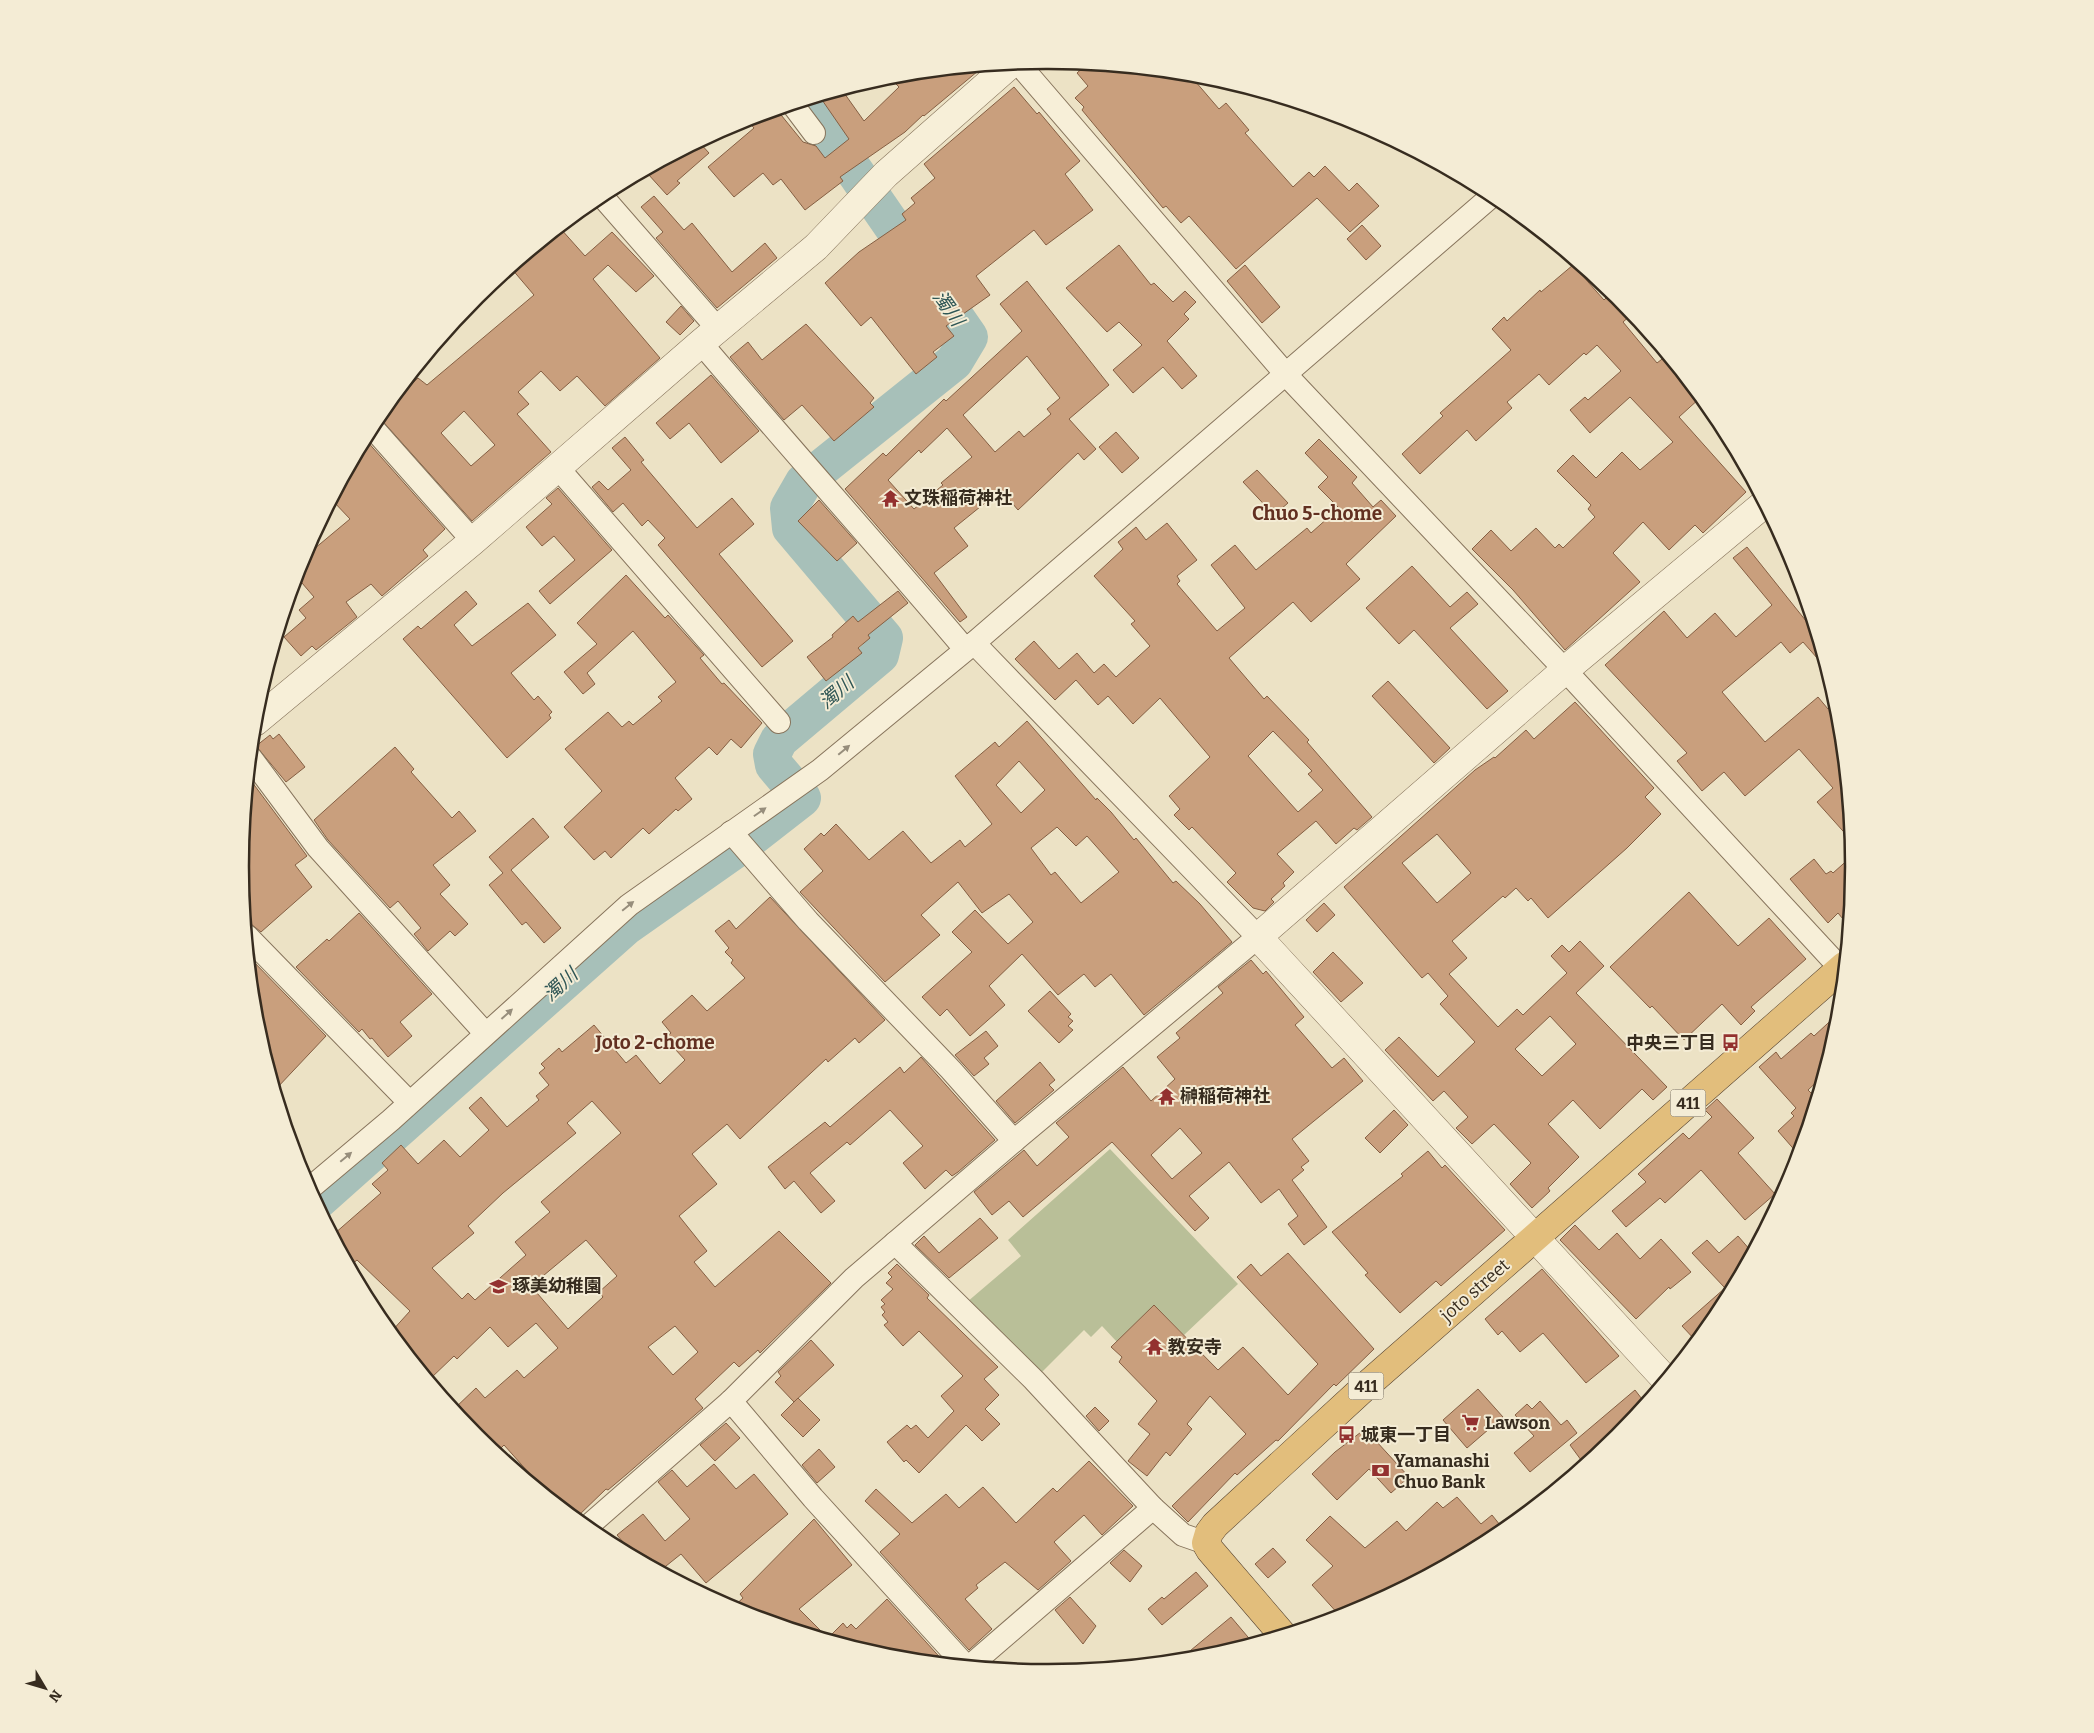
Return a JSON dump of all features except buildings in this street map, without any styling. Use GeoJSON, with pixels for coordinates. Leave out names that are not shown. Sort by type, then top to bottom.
{"type":"FeatureCollection","features":[{"type":"Feature","properties":{"kind":"highway","name":"joto street"},"geometry":{"type":"LineString","coordinates":[[1206,1542],[1209,1533],[1215,1525],[1367,1385],[1838,973]]}},
{"type":"Feature","properties":{"kind":"highway"},"geometry":{"type":"LineString","coordinates":[[1206,1542],[1215,1557],[1278,1629]]}},
{"type":"Feature","properties":{"kind":"street"},"geometry":{"type":"LineString","coordinates":[[1024,69],[1285,374],[1839,963]]}},
{"type":"Feature","properties":{"kind":"street"},"geometry":{"type":"LineString","coordinates":[[264,714],[473,541],[816,246],[886,174],[1004,70]]}},
{"type":"Feature","properties":{"kind":"street"},"geometry":{"type":"LineString","coordinates":[[796,109],[814,133]]}},
{"type":"Feature","properties":{"kind":"street"},"geometry":{"type":"LineString","coordinates":[[607,201],[710,336],[803,464],[823,487],[970,646],[1258,937],[1661,1375]]}},
{"type":"Feature","properties":{"kind":"street"},"geometry":{"type":"LineString","coordinates":[[315,1183],[630,905],[806,780],[970,646],[1486,201]]}},
{"type":"Feature","properties":{"kind":"street"},"geometry":{"type":"LineString","coordinates":[[378,433],[473,541]]}},
{"type":"Feature","properties":{"kind":"street"},"geometry":{"type":"LineString","coordinates":[[558,468],[779,722]]}},
{"type":"Feature","properties":{"kind":"street"},"geometry":{"type":"LineString","coordinates":[[593,1522],[731,1401],[854,1278],[894,1243],[1258,937],[1565,670],[1759,508]]}},
{"type":"Feature","properties":{"kind":"street"},"geometry":{"type":"LineString","coordinates":[[256,764],[318,848],[485,1034]]}},
{"type":"Feature","properties":{"kind":"street"},"geometry":{"type":"LineString","coordinates":[[731,832],[808,921],[951,1070],[1014,1141]]}},
{"type":"Feature","properties":{"kind":"street"},"geometry":{"type":"LineString","coordinates":[[253,942],[409,1102]]}},
{"type":"Feature","properties":{"kind":"street"},"geometry":{"type":"LineString","coordinates":[[894,1243],[1034,1380],[1153,1508],[1183,1535],[1206,1542]]}},
{"type":"Feature","properties":{"kind":"street"},"geometry":{"type":"LineString","coordinates":[[731,1401],[820,1505],[959,1659]]}},
{"type":"Feature","properties":{"kind":"street"},"geometry":{"type":"LineString","coordinates":[[977,1661],[1153,1508]]}},
{"type":"Feature","properties":{"kind":"green space"},"geometry":{"type":"Polygon","coordinates":[[[1110,1149],[1238,1284],[1184,1335],[1154,1305],[1117,1342],[1102,1326],[1091,1337],[1084,1330],[1034,1380],[960,1308],[1021,1256],[1008,1240],[1110,1149]]]}},
{"type":"Feature","properties":{"kind":"waterway","name":"濁川"},"geometry":{"type":"LineString","coordinates":[[322,1197],[625,927],[743,844],[802,798],[774,765],[772,754],[779,740],[880,655],[884,638],[791,528],[789,508],[804,482],[954,362],[969,337],[809,106]]}},
{"type":"Feature","properties":{"kind":"place","name":"文珠稲荷神社"},"geometry":{"type":"Point","coordinates":[890,498]}},
{"type":"Feature","properties":{"kind":"place","name":"中央三丁目"},"geometry":{"type":"Point","coordinates":[1730,1043]}},
{"type":"Feature","properties":{"kind":"place","name":"榊稲荷神社"},"geometry":{"type":"Point","coordinates":[1166,1096]}},
{"type":"Feature","properties":{"kind":"place","name":"琢美幼稚園"},"geometry":{"type":"Point","coordinates":[498,1286]}},
{"type":"Feature","properties":{"kind":"place","name":"教安寺"},"geometry":{"type":"Point","coordinates":[1154,1347]}},
{"type":"Feature","properties":{"kind":"place","name":"Lawson"},"geometry":{"type":"Point","coordinates":[1471,1423]}},
{"type":"Feature","properties":{"kind":"place","name":"城東一丁目"},"geometry":{"type":"Point","coordinates":[1347,1435]}},
{"type":"Feature","properties":{"kind":"place","name":"Yamanashi Chuo Bank"},"geometry":{"type":"Point","coordinates":[1380,1471]}},
{"type":"Feature","properties":{"kind":"district","name":"Chuo 5-chome"},"geometry":{"type":"Point","coordinates":[1317,513]}},
{"type":"Feature","properties":{"kind":"district","name":"Joto 2-chome"},"geometry":{"type":"Point","coordinates":[655,1042]}}]}
